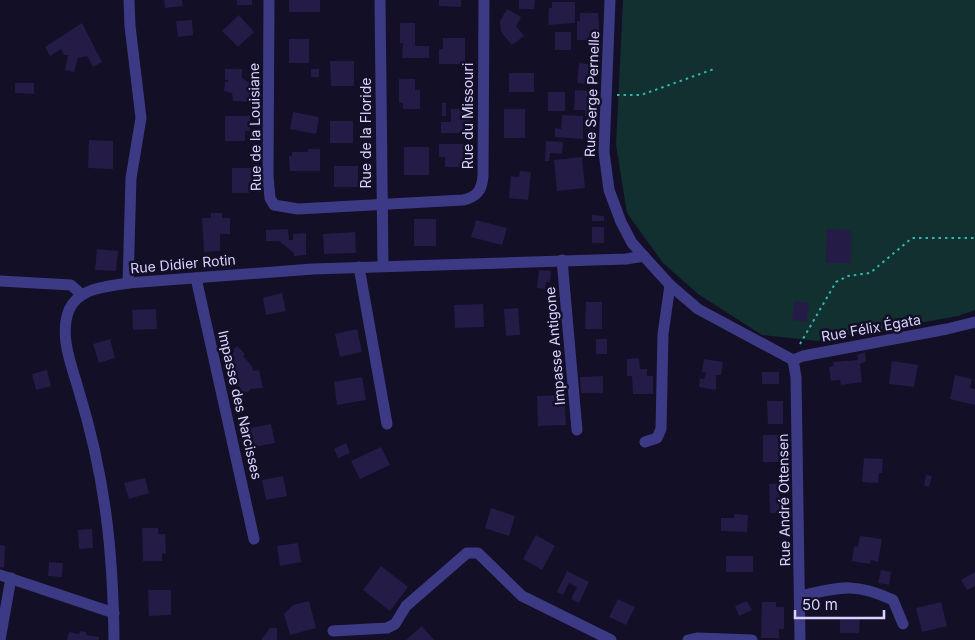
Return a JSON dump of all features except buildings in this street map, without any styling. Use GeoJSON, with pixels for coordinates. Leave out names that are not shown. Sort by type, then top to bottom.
{"type":"FeatureCollection","features":[{"type":"Feature","properties":{"kind":"street"},"geometry":{"type":"LineString","coordinates":[[128,283],[132,178],[141,118],[129,0]]}},
{"type":"Feature","properties":{"kind":"street","name":"Rue de la Louisiane"},"geometry":{"type":"LineString","coordinates":[[269,0],[270,198],[274,205],[298,209],[382,203]]}},
{"type":"Feature","properties":{"kind":"street","name":"Rue de la Floride"},"geometry":{"type":"LineString","coordinates":[[380,0],[383,266]]}},
{"type":"Feature","properties":{"kind":"street","name":"Rue du Missouri"},"geometry":{"type":"LineString","coordinates":[[382,203],[463,200],[475,195],[482,186],[484,0]]}},
{"type":"Feature","properties":{"kind":"street","name":"Rue Serge Pernelle"},"geometry":{"type":"LineString","coordinates":[[610,0],[604,95],[604,152],[609,190],[632,243],[670,285],[698,310],[793,360]]}},
{"type":"Feature","properties":{"kind":"street","name":"Rue Didier Rotin"},"geometry":{"type":"LineString","coordinates":[[82,295],[101,288],[128,283],[196,278],[359,267],[644,256]]}},
{"type":"Feature","properties":{"kind":"street","name":"Impasse Antigone"},"geometry":{"type":"LineString","coordinates":[[562,260],[577,430]]}},
{"type":"Feature","properties":{"kind":"street"},"geometry":{"type":"LineString","coordinates":[[359,267],[386,424]]}},
{"type":"Feature","properties":{"kind":"street","name":"Impasse des Narcisses"},"geometry":{"type":"LineString","coordinates":[[196,278],[254,539]]}},
{"type":"Feature","properties":{"kind":"street"},"geometry":{"type":"LineString","coordinates":[[0,282],[28,281],[71,285],[82,295],[69,310],[66,337],[72,369],[96,448],[103,481],[111,547],[114,640]]}},
{"type":"Feature","properties":{"kind":"street"},"geometry":{"type":"LineString","coordinates":[[645,442],[658,438],[662,429],[663,334],[670,285]]}},
{"type":"Feature","properties":{"kind":"street","name":"Rue Félix Égata"},"geometry":{"type":"LineString","coordinates":[[793,360],[975,322]]}},
{"type":"Feature","properties":{"kind":"street","name":"Rue André Ottensen"},"geometry":{"type":"LineString","coordinates":[[793,360],[796,377],[800,640]]}},
{"type":"Feature","properties":{"kind":"street"},"geometry":{"type":"LineString","coordinates":[[333,631],[387,628],[395,624],[406,606],[467,553],[478,553],[522,596],[611,640]]}},
{"type":"Feature","properties":{"kind":"street"},"geometry":{"type":"LineString","coordinates":[[0,640],[6,576],[114,613]]}},
{"type":"Feature","properties":{"kind":"street"},"geometry":{"type":"LineString","coordinates":[[800,593],[849,586],[872,590],[894,600],[903,624]]}},
{"type":"Feature","properties":{"kind":"street"},"geometry":{"type":"LineString","coordinates":[[688,640],[697,638],[752,640]]}},
{"type":"Feature","properties":{"kind":"path"},"geometry":{"type":"LineString","coordinates":[[604,95],[641,94],[714,69]]}},
{"type":"Feature","properties":{"kind":"path"},"geometry":{"type":"LineString","coordinates":[[793,360],[830,289],[836,282],[848,276],[870,272],[912,238],[975,238]]}},
{"type":"Feature","properties":{"kind":"green space"},"geometry":{"type":"Polygon","coordinates":[[[623,0],[975,0],[975,310],[958,316],[818,341],[762,335],[698,294],[663,263],[627,213],[616,145],[623,0]]]}}]}
